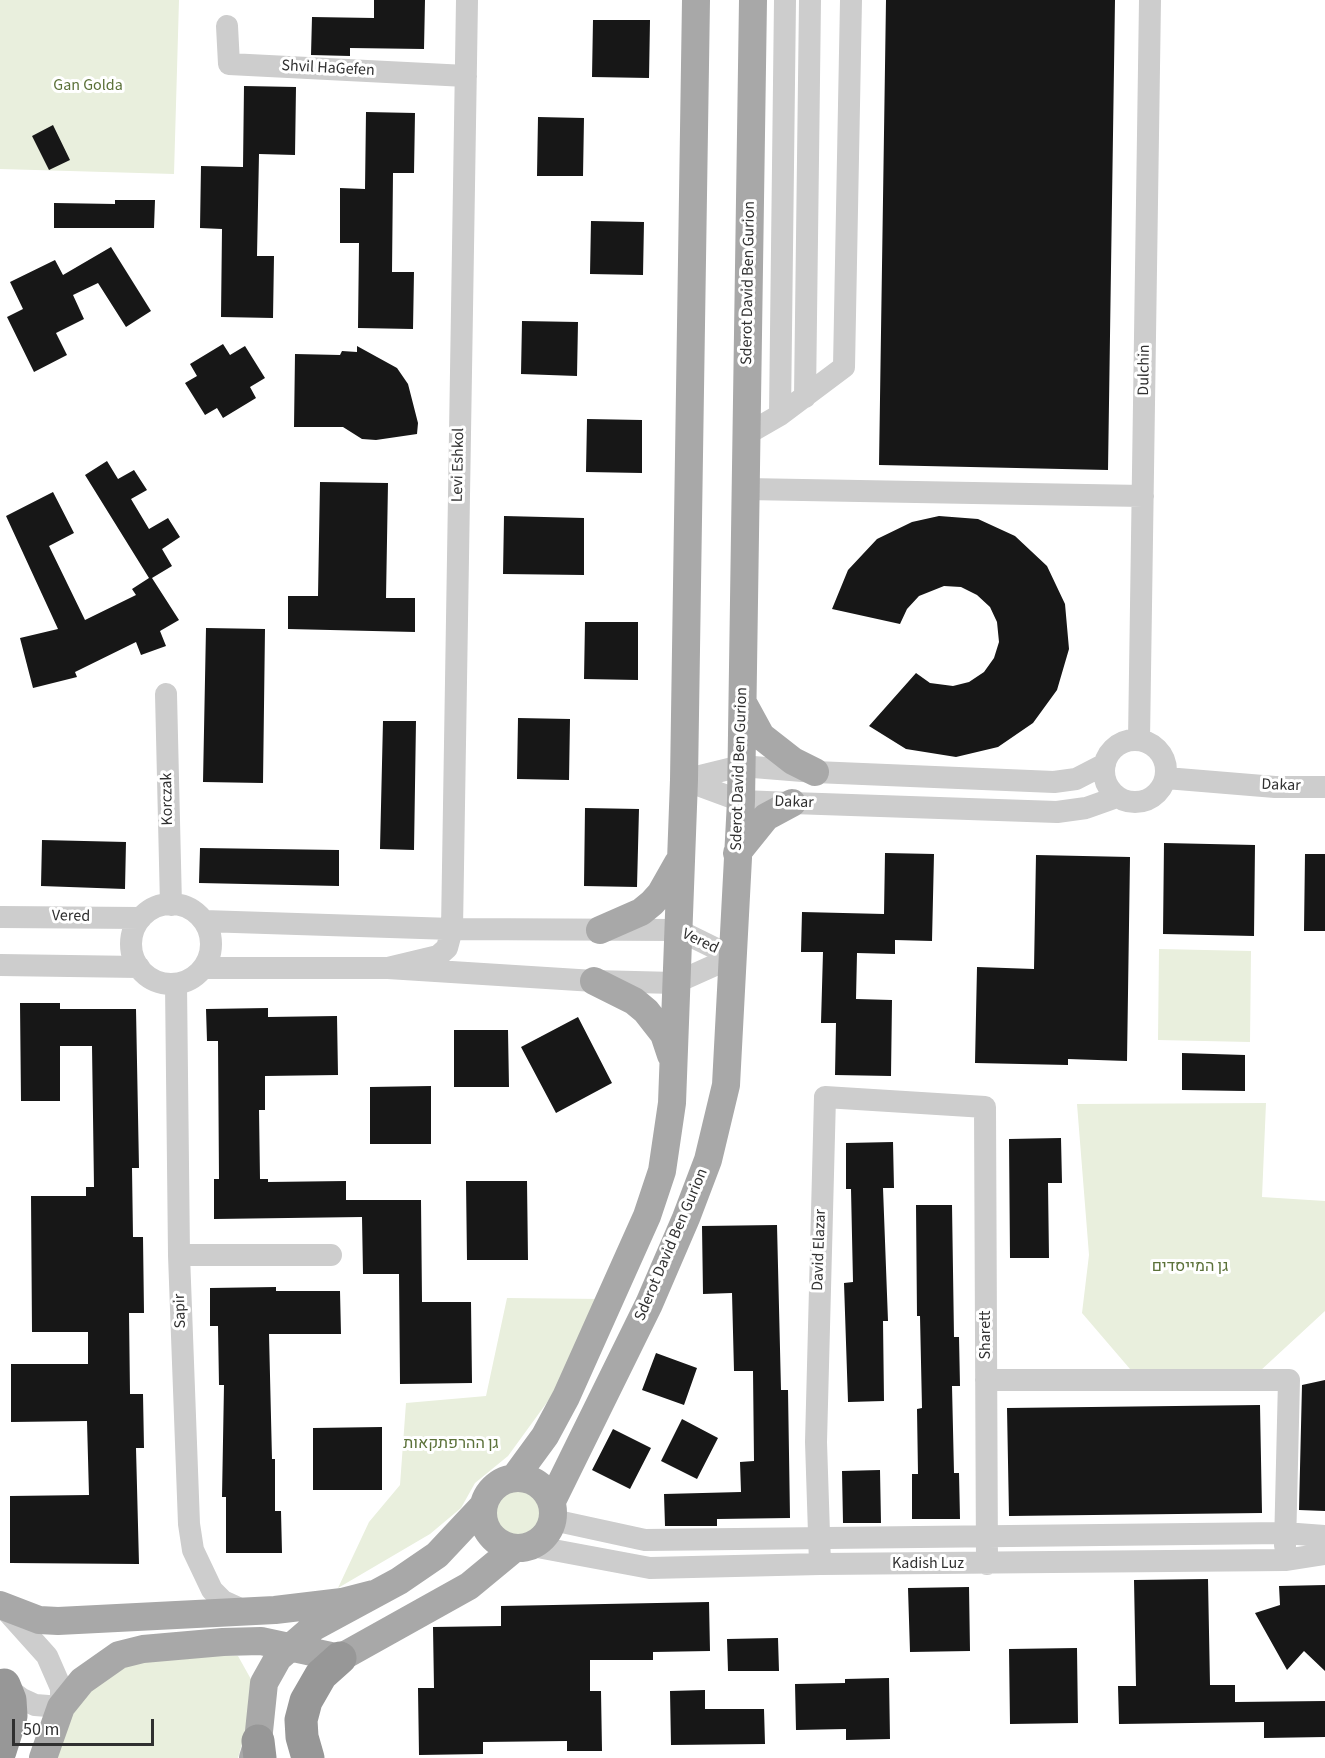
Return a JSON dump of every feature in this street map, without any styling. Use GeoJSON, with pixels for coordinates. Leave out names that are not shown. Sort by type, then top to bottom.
{"type":"FeatureCollection","features":[{"type":"Feature","properties":{"kind":"highway"},"geometry":{"type":"LineString","coordinates":[[308,1758],[302,1737],[301,1720],[306,1701],[321,1675],[340,1658]]}},
{"type":"Feature","properties":{"kind":"highway"},"geometry":{"type":"LineString","coordinates":[[0,1751],[11,1716],[10,1700],[2,1684]]}},
{"type":"Feature","properties":{"kind":"main road","name":"Sderot David Ben Gurion"},"geometry":{"type":"LineString","coordinates":[[515,1477],[545,1436],[566,1397],[648,1216],[662,1170],[672,1104],[684,780],[696,0]]}},
{"type":"Feature","properties":{"kind":"main road","name":"Sderot David Ben Gurion"},"geometry":{"type":"LineString","coordinates":[[552,1510],[648,1304],[708,1160],[726,1085],[741,801],[753,0]]}},
{"type":"Feature","properties":{"kind":"main road"},"geometry":{"type":"LineString","coordinates":[[742,702],[748,718],[761,736],[793,762],[815,772]]}},
{"type":"Feature","properties":{"kind":"main road"},"geometry":{"type":"LineString","coordinates":[[737,853],[766,817],[792,802]]}},
{"type":"Feature","properties":{"kind":"main road"},"geometry":{"type":"LineString","coordinates":[[600,930],[641,912],[652,903],[661,893],[680,858]]}},
{"type":"Feature","properties":{"kind":"main road"},"geometry":{"type":"LineString","coordinates":[[594,981],[634,1001],[646,1011],[664,1034],[674,1066]]}},
{"type":"Feature","properties":{"kind":"main road"},"geometry":{"type":"LineString","coordinates":[[43,1758],[61,1707],[82,1681],[119,1655],[143,1649],[261,1641],[289,1647],[320,1656],[340,1658],[469,1586],[524,1547],[546,1535],[552,1510],[537,1483],[515,1477],[494,1486],[483,1506],[437,1555],[399,1581],[314,1627],[289,1647],[270,1669],[264,1683],[257,1752]]}},
{"type":"Feature","properties":{"kind":"main road"},"geometry":{"type":"LineString","coordinates":[[483,1506],[483,1518],[494,1539],[524,1547]]}},
{"type":"Feature","properties":{"kind":"main road"},"geometry":{"type":"LineString","coordinates":[[0,1605],[39,1620],[58,1621],[249,1612],[342,1602],[373,1594]]}},
{"type":"Feature","properties":{"kind":"main road"},"geometry":{"type":"LineString","coordinates":[[223,1642],[231,1643],[248,1655],[264,1683]]}},
{"type":"Feature","properties":{"kind":"street","name":"Levi Eshkol"},"geometry":{"type":"LineString","coordinates":[[452,930],[467,0]]}},
{"type":"Feature","properties":{"kind":"street"},"geometry":{"type":"LineString","coordinates":[[780,415],[785,0]]}},
{"type":"Feature","properties":{"kind":"street"},"geometry":{"type":"LineString","coordinates":[[805,397],[810,0]]}},
{"type":"Feature","properties":{"kind":"street"},"geometry":{"type":"LineString","coordinates":[[747,434],[780,415],[844,367],[851,0]]}},
{"type":"Feature","properties":{"kind":"street","name":"Dulchin"},"geometry":{"type":"LineString","coordinates":[[1139,740],[1150,0]]}},
{"type":"Feature","properties":{"kind":"street","name":"Shvil HaGefen"},"geometry":{"type":"LineString","coordinates":[[227,26],[229,64],[466,76]]}},
{"type":"Feature","properties":{"kind":"street"},"geometry":{"type":"LineString","coordinates":[[746,489],[1143,496]]}},
{"type":"Feature","properties":{"kind":"street","name":"Korczak"},"geometry":{"type":"LineString","coordinates":[[166,694],[171,904]]}},
{"type":"Feature","properties":{"kind":"street"},"geometry":{"type":"LineString","coordinates":[[1139,740],[1149,743],[1164,758],[1166,778],[1156,796],[1147,801],[1126,802],[1117,797],[1106,782],[1105,764],[1114,748],[1122,743],[1139,740]]}},
{"type":"Feature","properties":{"kind":"street","name":"Dakar"},"geometry":{"type":"LineString","coordinates":[[684,780],[741,766],[815,772],[1054,782],[1076,779],[1105,764]]}},
{"type":"Feature","properties":{"kind":"street","name":"Dakar"},"geometry":{"type":"LineString","coordinates":[[1166,778],[1275,787],[1325,787]]}},
{"type":"Feature","properties":{"kind":"street","name":"Dakar"},"geometry":{"type":"LineString","coordinates":[[684,780],[741,801],[1057,812],[1086,808],[1117,797]]}},
{"type":"Feature","properties":{"kind":"street"},"geometry":{"type":"LineString","coordinates":[[422,928],[437,912],[452,877]]}},
{"type":"Feature","properties":{"kind":"street"},"geometry":{"type":"LineString","coordinates":[[171,904],[189,909],[204,921],[210,932],[211,944],[204,968],[196,976],[176,984],[155,981],[138,967],[132,942],[141,918],[160,906],[171,904]]}},
{"type":"Feature","properties":{"kind":"street","name":"Vered"},"geometry":{"type":"LineString","coordinates":[[0,916],[141,918]]}},
{"type":"Feature","properties":{"kind":"street","name":"Vered"},"geometry":{"type":"LineString","coordinates":[[204,921],[452,930],[678,930],[733,957]]}},
{"type":"Feature","properties":{"kind":"street"},"geometry":{"type":"LineString","coordinates":[[388,968],[438,956],[447,948],[452,930]]}},
{"type":"Feature","properties":{"kind":"street","name":"Vered"},"geometry":{"type":"LineString","coordinates":[[204,968],[388,968],[594,981],[675,983],[733,957]]}},
{"type":"Feature","properties":{"kind":"street"},"geometry":{"type":"LineString","coordinates":[[0,965],[138,967]]}},
{"type":"Feature","properties":{"kind":"street","name":"Sapir"},"geometry":{"type":"LineString","coordinates":[[176,984],[179,1255],[189,1524],[201,1572],[212,1590],[222,1601],[249,1612]]}},
{"type":"Feature","properties":{"kind":"street","name":"David Elazar"},"geometry":{"type":"LineString","coordinates":[[820,1564],[821,1537],[816,1442],[825,1097],[985,1107]]}},
{"type":"Feature","properties":{"kind":"street","name":"Sharett"},"geometry":{"type":"LineString","coordinates":[[985,1107],[987,1564]]}},
{"type":"Feature","properties":{"kind":"street"},"geometry":{"type":"LineString","coordinates":[[179,1255],[331,1256]]}},
{"type":"Feature","properties":{"kind":"street"},"geometry":{"type":"LineString","coordinates":[[986,1380],[1289,1380],[1285,1560]]}},
{"type":"Feature","properties":{"kind":"street","name":"Kadish Luz"},"geometry":{"type":"LineString","coordinates":[[552,1510],[645,1540],[1284,1533],[1325,1536]]}},
{"type":"Feature","properties":{"kind":"street","name":"Kadish Luz"},"geometry":{"type":"LineString","coordinates":[[524,1547],[650,1568],[820,1564],[1285,1560],[1325,1554]]}},
{"type":"Feature","properties":{"kind":"street"},"geometry":{"type":"LineString","coordinates":[[0,1605],[47,1656],[61,1688],[61,1707],[35,1705],[22,1699],[2,1684]]}},
{"type":"Feature","properties":{"kind":"green space","name":"Gan Golda"},"geometry":{"type":"Polygon","coordinates":[[[0,0],[179,0],[174,174],[0,169],[0,0]]]}},
{"type":"Feature","properties":{"kind":"green space"},"geometry":{"type":"Polygon","coordinates":[[[1159,949],[1251,951],[1250,1042],[1158,1040],[1159,949]]]}},
{"type":"Feature","properties":{"kind":"green space","name":"גן המייסדים"},"geometry":{"type":"Polygon","coordinates":[[[1266,1103],[1262,1197],[1325,1201],[1325,1311],[1260,1371],[1130,1369],[1082,1313],[1089,1255],[1077,1104],[1266,1103]]]}},
{"type":"Feature","properties":{"kind":"green space","name":"גן ההרפתקאות"},"geometry":{"type":"Polygon","coordinates":[[[507,1298],[603,1299],[556,1390],[508,1456],[475,1483],[461,1508],[430,1534],[338,1588],[369,1522],[400,1485],[406,1403],[486,1396],[507,1298]]]}},
{"type":"Feature","properties":{"kind":"green space"},"geometry":{"type":"Polygon","coordinates":[[[523,1490],[535,1496],[540,1504],[540,1522],[535,1530],[527,1535],[513,1536],[505,1533],[498,1526],[495,1508],[498,1500],[505,1493],[523,1490]]]}},
{"type":"Feature","properties":{"kind":"green space"},"geometry":{"type":"Polygon","coordinates":[[[141,1655],[238,1656],[257,1690],[238,1758],[53,1758],[82,1693],[141,1655]]]}},
{"type":"Feature","properties":{"kind":"building"},"geometry":{"type":"Polygon","coordinates":[[[374,0],[425,0],[424,49],[350,48],[350,56],[311,55],[312,17],[374,18],[374,0]]]}},
{"type":"Feature","properties":{"kind":"building"},"geometry":{"type":"Polygon","coordinates":[[[886,0],[1115,0],[1108,470],[879,465],[886,0]]]}},
{"type":"Feature","properties":{"kind":"building"},"geometry":{"type":"Polygon","coordinates":[[[593,20],[650,20],[649,78],[592,77],[593,20]]]}},
{"type":"Feature","properties":{"kind":"building"},"geometry":{"type":"Polygon","coordinates":[[[244,86],[296,87],[295,155],[259,154],[257,256],[274,256],[273,318],[221,317],[222,229],[200,228],[201,166],[243,167],[244,86]]]}},
{"type":"Feature","properties":{"kind":"building"},"geometry":{"type":"Polygon","coordinates":[[[366,112],[415,113],[414,173],[393,173],[392,272],[414,272],[413,329],[358,328],[359,243],[340,243],[340,188],[365,189],[366,112]]]}},
{"type":"Feature","properties":{"kind":"building"},"geometry":{"type":"Polygon","coordinates":[[[538,117],[584,118],[583,176],[537,176],[538,117]]]}},
{"type":"Feature","properties":{"kind":"building"},"geometry":{"type":"Polygon","coordinates":[[[53,125],[70,160],[49,170],[32,136],[53,125]]]}},
{"type":"Feature","properties":{"kind":"building"},"geometry":{"type":"Polygon","coordinates":[[[115,200],[155,200],[154,228],[54,228],[54,203],[115,204],[115,200]]]}},
{"type":"Feature","properties":{"kind":"building"},"geometry":{"type":"Polygon","coordinates":[[[591,221],[644,222],[643,275],[590,274],[591,221]]]}},
{"type":"Feature","properties":{"kind":"building"},"geometry":{"type":"Polygon","coordinates":[[[111,247],[151,311],[126,327],[98,283],[73,295],[84,319],[56,333],[67,355],[34,372],[7,317],[23,309],[10,282],[55,260],[63,275],[111,247]]]}},
{"type":"Feature","properties":{"kind":"building"},"geometry":{"type":"Polygon","coordinates":[[[522,321],[578,322],[577,376],[521,374],[522,321]]]}},
{"type":"Feature","properties":{"kind":"building"},"geometry":{"type":"Polygon","coordinates":[[[223,344],[230,355],[245,346],[265,378],[250,387],[256,398],[223,418],[217,408],[205,415],[185,383],[197,376],[190,364],[223,344]]]}},
{"type":"Feature","properties":{"kind":"building"},"geometry":{"type":"Polygon","coordinates":[[[357,346],[397,368],[408,384],[418,423],[417,434],[376,440],[362,439],[343,427],[294,427],[295,354],[340,355],[342,351],[357,352],[357,346]]]}},
{"type":"Feature","properties":{"kind":"building"},"geometry":{"type":"Polygon","coordinates":[[[587,419],[642,420],[642,473],[586,472],[587,419]]]}},
{"type":"Feature","properties":{"kind":"building"},"geometry":{"type":"Polygon","coordinates":[[[107,461],[118,479],[134,470],[147,490],[131,499],[149,529],[168,518],[180,537],[162,549],[172,566],[152,578],[179,620],[160,631],[166,646],[141,655],[136,642],[75,672],[77,677],[33,688],[20,638],[58,629],[6,516],[53,492],[74,533],[49,546],[85,620],[136,595],[132,589],[149,578],[85,475],[107,461]]]}},
{"type":"Feature","properties":{"kind":"building"},"geometry":{"type":"Polygon","coordinates":[[[320,482],[388,483],[386,598],[415,598],[415,632],[288,629],[288,596],[318,596],[320,482]]]}},
{"type":"Feature","properties":{"kind":"building"},"geometry":{"type":"Polygon","coordinates":[[[504,516],[584,518],[584,575],[503,574],[504,516]]]}},
{"type":"Feature","properties":{"kind":"building"},"geometry":{"type":"Polygon","coordinates":[[[939,516],[978,519],[1015,536],[1047,566],[1065,604],[1069,649],[1057,690],[1033,723],[998,747],[956,757],[906,749],[869,726],[916,673],[930,683],[953,686],[969,682],[984,672],[994,658],[999,642],[997,622],[990,607],[977,595],[961,587],[944,586],[919,596],[907,609],[900,624],[832,609],[848,570],[877,539],[912,522],[939,516]]]}},
{"type":"Feature","properties":{"kind":"building"},"geometry":{"type":"Polygon","coordinates":[[[585,622],[638,622],[638,680],[584,679],[585,622]]]}},
{"type":"Feature","properties":{"kind":"building"},"geometry":{"type":"Polygon","coordinates":[[[206,628],[265,629],[263,783],[203,782],[206,628]]]}},
{"type":"Feature","properties":{"kind":"building"},"geometry":{"type":"Polygon","coordinates":[[[518,718],[570,719],[569,780],[517,779],[518,718]]]}},
{"type":"Feature","properties":{"kind":"building"},"geometry":{"type":"Polygon","coordinates":[[[383,721],[416,721],[414,850],[380,849],[383,721]]]}},
{"type":"Feature","properties":{"kind":"building"},"geometry":{"type":"Polygon","coordinates":[[[585,808],[639,809],[637,887],[584,886],[585,808]]]}},
{"type":"Feature","properties":{"kind":"building"},"geometry":{"type":"Polygon","coordinates":[[[42,840],[126,842],[125,889],[41,886],[42,840]]]}},
{"type":"Feature","properties":{"kind":"building"},"geometry":{"type":"Polygon","coordinates":[[[1164,843],[1255,845],[1254,936],[1163,934],[1164,843]]]}},
{"type":"Feature","properties":{"kind":"building"},"geometry":{"type":"Polygon","coordinates":[[[200,848],[339,850],[339,886],[199,883],[200,848]]]}},
{"type":"Feature","properties":{"kind":"building"},"geometry":{"type":"Polygon","coordinates":[[[885,853],[934,854],[932,941],[895,940],[895,954],[857,953],[856,999],[892,1000],[891,1076],[835,1075],[836,1023],[821,1023],[823,952],[801,952],[802,912],[884,914],[885,853]]]}},
{"type":"Feature","properties":{"kind":"building"},"geometry":{"type":"Polygon","coordinates":[[[1305,854],[1325,854],[1325,931],[1304,931],[1305,854]]]}},
{"type":"Feature","properties":{"kind":"building"},"geometry":{"type":"Polygon","coordinates":[[[1036,855],[1130,857],[1127,1061],[1068,1059],[1068,1065],[975,1063],[977,967],[1034,969],[1036,855]]]}},
{"type":"Feature","properties":{"kind":"building"},"geometry":{"type":"Polygon","coordinates":[[[20,1003],[60,1003],[60,1009],[136,1009],[139,1168],[132,1168],[133,1237],[143,1237],[144,1313],[129,1313],[130,1394],[143,1394],[144,1448],[136,1448],[139,1564],[10,1563],[10,1496],[89,1495],[87,1421],[11,1422],[11,1364],[88,1364],[88,1332],[32,1332],[31,1196],[86,1196],[86,1187],[94,1187],[92,1046],[60,1046],[60,1101],[21,1101],[20,1003]]]}},
{"type":"Feature","properties":{"kind":"building"},"geometry":{"type":"Polygon","coordinates":[[[268,1008],[268,1017],[337,1016],[338,1075],[265,1076],[265,1110],[259,1110],[260,1179],[268,1179],[268,1182],[346,1181],[346,1200],[421,1200],[422,1302],[471,1302],[472,1383],[400,1384],[399,1274],[363,1274],[362,1217],[214,1219],[214,1179],[219,1179],[218,1041],[207,1041],[206,1009],[268,1008]]]}},
{"type":"Feature","properties":{"kind":"building"},"geometry":{"type":"Polygon","coordinates":[[[578,1017],[612,1083],[556,1113],[521,1047],[578,1017]]]}},
{"type":"Feature","properties":{"kind":"building"},"geometry":{"type":"Polygon","coordinates":[[[454,1030],[508,1030],[509,1087],[454,1087],[454,1030]]]}},
{"type":"Feature","properties":{"kind":"building"},"geometry":{"type":"Polygon","coordinates":[[[1182,1053],[1245,1055],[1245,1091],[1182,1090],[1182,1053]]]}},
{"type":"Feature","properties":{"kind":"building"},"geometry":{"type":"Polygon","coordinates":[[[431,1086],[431,1144],[370,1144],[370,1087],[431,1086]]]}},
{"type":"Feature","properties":{"kind":"building"},"geometry":{"type":"Polygon","coordinates":[[[1061,1138],[1062,1183],[1048,1183],[1049,1258],[1010,1258],[1009,1139],[1061,1138]]]}},
{"type":"Feature","properties":{"kind":"building"},"geometry":{"type":"Polygon","coordinates":[[[893,1142],[894,1188],[883,1188],[888,1321],[883,1321],[884,1401],[848,1402],[844,1283],[853,1282],[851,1189],[846,1189],[846,1143],[893,1142]]]}},
{"type":"Feature","properties":{"kind":"building"},"geometry":{"type":"Polygon","coordinates":[[[466,1181],[527,1181],[528,1260],[467,1260],[466,1181]]]}},
{"type":"Feature","properties":{"kind":"building"},"geometry":{"type":"Polygon","coordinates":[[[916,1205],[952,1205],[954,1337],[959,1337],[960,1386],[952,1386],[954,1473],[959,1473],[960,1519],[912,1519],[912,1474],[918,1474],[917,1409],[922,1408],[920,1316],[917,1316],[916,1205]]]}},
{"type":"Feature","properties":{"kind":"building"},"geometry":{"type":"Polygon","coordinates":[[[777,1225],[781,1390],[788,1390],[790,1518],[717,1519],[717,1526],[665,1526],[664,1494],[741,1492],[740,1462],[754,1461],[753,1371],[734,1371],[732,1293],[703,1294],[702,1226],[777,1225]]]}},
{"type":"Feature","properties":{"kind":"building"},"geometry":{"type":"Polygon","coordinates":[[[276,1287],[276,1291],[340,1291],[341,1334],[269,1334],[275,1511],[281,1511],[282,1553],[226,1553],[226,1497],[222,1497],[224,1385],[219,1385],[218,1326],[210,1326],[210,1288],[276,1287]]]}},
{"type":"Feature","properties":{"kind":"building"},"geometry":{"type":"Polygon","coordinates":[[[656,1353],[697,1368],[684,1405],[642,1390],[656,1353]]]}},
{"type":"Feature","properties":{"kind":"building"},"geometry":{"type":"Polygon","coordinates":[[[1325,1380],[1325,1511],[1299,1510],[1302,1385],[1325,1380]]]}},
{"type":"Feature","properties":{"kind":"building"},"geometry":{"type":"Polygon","coordinates":[[[1260,1405],[1262,1513],[1009,1516],[1007,1408],[1260,1405]]]}},
{"type":"Feature","properties":{"kind":"building"},"geometry":{"type":"Polygon","coordinates":[[[682,1419],[718,1438],[697,1479],[661,1461],[682,1419]]]}},
{"type":"Feature","properties":{"kind":"building"},"geometry":{"type":"Polygon","coordinates":[[[382,1427],[382,1490],[313,1490],[313,1428],[382,1427]]]}},
{"type":"Feature","properties":{"kind":"building"},"geometry":{"type":"Polygon","coordinates":[[[613,1429],[651,1448],[630,1489],[592,1470],[613,1429]]]}},
{"type":"Feature","properties":{"kind":"building"},"geometry":{"type":"Polygon","coordinates":[[[880,1470],[881,1523],[843,1523],[842,1471],[880,1470]]]}},
{"type":"Feature","properties":{"kind":"building"},"geometry":{"type":"Polygon","coordinates":[[[1208,1579],[1210,1685],[1235,1685],[1235,1702],[1325,1701],[1325,1737],[1264,1738],[1264,1722],[1119,1724],[1118,1686],[1136,1686],[1134,1580],[1208,1579]]]}},
{"type":"Feature","properties":{"kind":"building"},"geometry":{"type":"Polygon","coordinates":[[[1325,1585],[1325,1671],[1304,1651],[1287,1670],[1255,1613],[1280,1605],[1279,1586],[1325,1585]]]}},
{"type":"Feature","properties":{"kind":"building"},"geometry":{"type":"Polygon","coordinates":[[[969,1587],[970,1651],[910,1652],[908,1588],[969,1587]]]}},
{"type":"Feature","properties":{"kind":"building"},"geometry":{"type":"Polygon","coordinates":[[[709,1602],[710,1651],[653,1652],[653,1660],[590,1660],[590,1691],[601,1691],[602,1751],[567,1751],[567,1741],[483,1742],[483,1754],[419,1755],[418,1688],[434,1688],[433,1627],[501,1626],[501,1606],[709,1602]]]}},
{"type":"Feature","properties":{"kind":"building"},"geometry":{"type":"Polygon","coordinates":[[[778,1638],[779,1671],[728,1671],[727,1639],[778,1638]]]}},
{"type":"Feature","properties":{"kind":"building"},"geometry":{"type":"Polygon","coordinates":[[[1077,1648],[1078,1723],[1010,1724],[1009,1649],[1077,1648]]]}},
{"type":"Feature","properties":{"kind":"building"},"geometry":{"type":"Polygon","coordinates":[[[889,1678],[890,1739],[846,1740],[846,1729],[796,1730],[795,1684],[845,1683],[845,1679],[889,1678]]]}},
{"type":"Feature","properties":{"kind":"building"},"geometry":{"type":"Polygon","coordinates":[[[705,1690],[705,1709],[764,1709],[765,1744],[671,1745],[670,1691],[705,1690]]]}}]}
